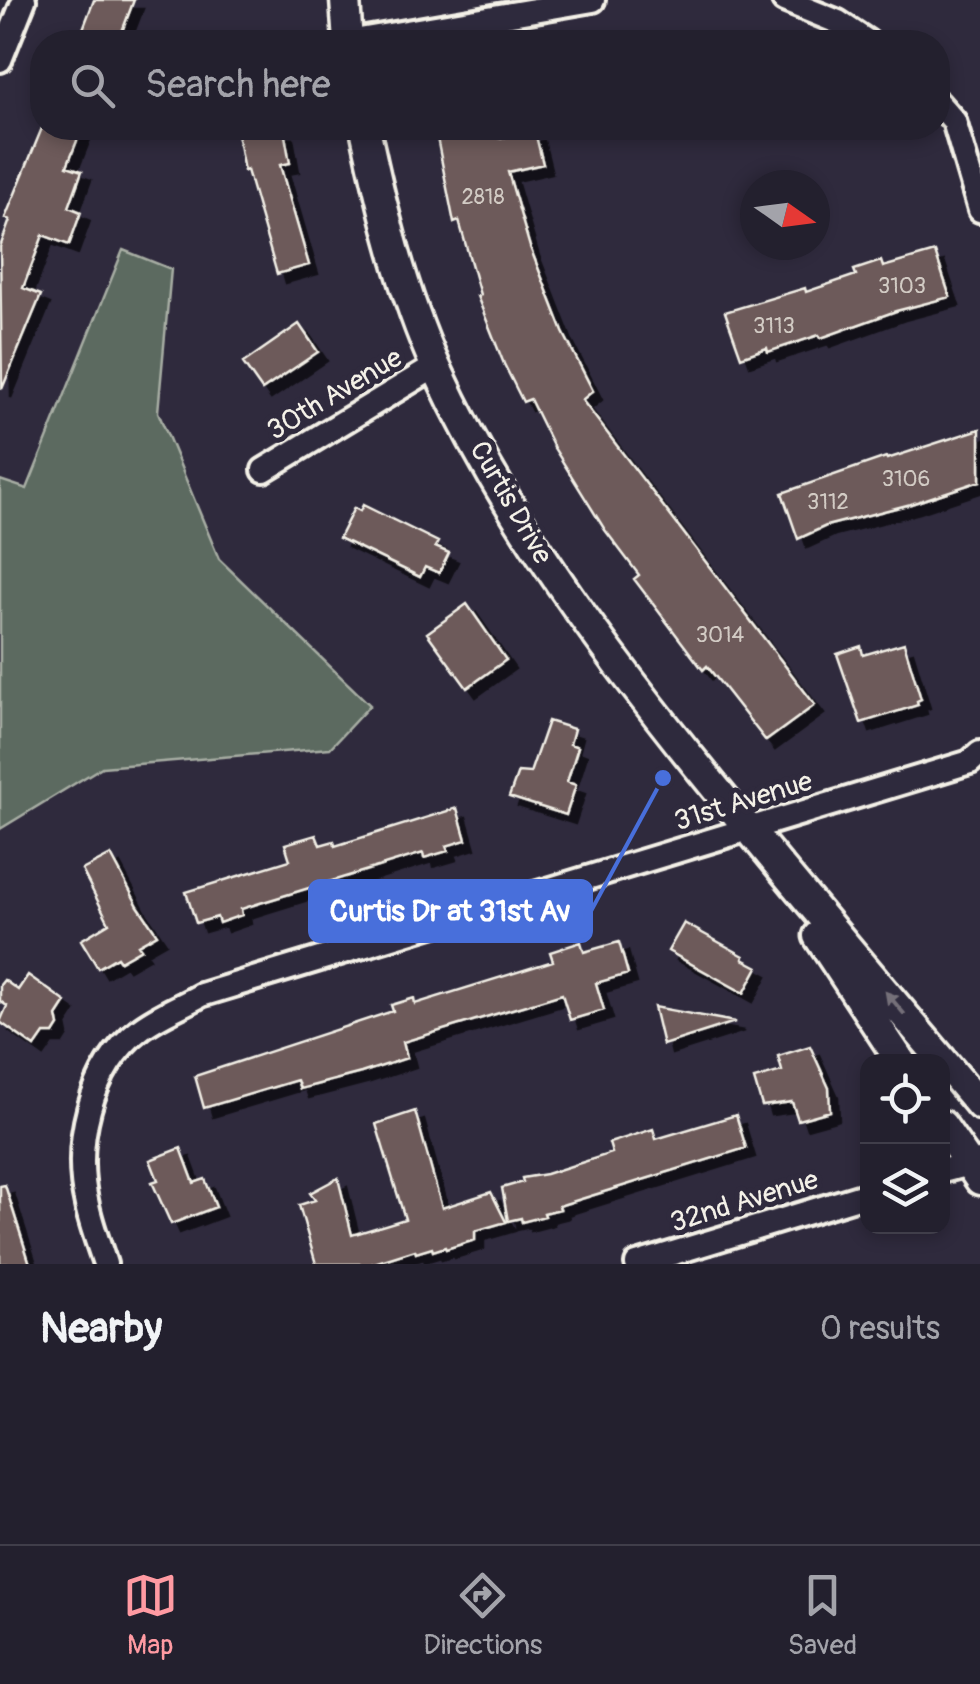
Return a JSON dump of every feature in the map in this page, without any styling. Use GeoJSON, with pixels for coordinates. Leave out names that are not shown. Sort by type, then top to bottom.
{"type":"FeatureCollection","features":[{"type":"Feature","properties":{"kind":"street"},"geometry":{"type":"LineString","coordinates":[[0,60],[24,0]]}},
{"type":"Feature","properties":{"kind":"street"},"geometry":{"type":"LineString","coordinates":[[345,0],[347,30]]}},
{"type":"Feature","properties":{"kind":"street"},"geometry":{"type":"LineString","coordinates":[[418,30],[593,0]]}},
{"type":"Feature","properties":{"kind":"street"},"geometry":{"type":"LineString","coordinates":[[784,0],[850,30]]}},
{"type":"Feature","properties":{"kind":"street"},"geometry":{"type":"LineString","coordinates":[[950,116],[980,210]]}},
{"type":"Feature","properties":{"kind":"street","name":"Curtis Drive"},"geometry":{"type":"LineString","coordinates":[[368,140],[402,276],[436,366],[544,560],[659,719],[980,1105]]}},
{"type":"Feature","properties":{"kind":"street","name":"30th Avenue"},"geometry":{"type":"LineString","coordinates":[[264,470],[436,366]]}},
{"type":"Feature","properties":{"kind":"street","name":"31st Avenue"},"geometry":{"type":"LineString","coordinates":[[106,1264],[86,1204],[80,1154],[92,1097],[112,1058],[140,1029],[201,995],[970,762],[980,753]]}},
{"type":"Feature","properties":{"kind":"street","name":"Curtis Drive"},"geometry":{"type":"LineString","coordinates":[[749,830],[896,1054]]}},
{"type":"Feature","properties":{"kind":"street"},"geometry":{"type":"LineString","coordinates":[[950,1140],[967,1169]]}},
{"type":"Feature","properties":{"kind":"street","name":"32nd Avenue"},"geometry":{"type":"LineString","coordinates":[[637,1264],[860,1196]]}},
{"type":"Feature","properties":{"kind":"green space"},"geometry":{"type":"Polygon","coordinates":[[[123,250],[171,269],[158,412],[219,559],[370,705],[330,748],[102,767],[0,829],[0,480],[27,489],[123,250]]]}},
{"type":"Feature","properties":{"kind":"building"},"geometry":{"type":"Polygon","coordinates":[[[94,0],[134,0],[123,30],[83,30],[94,0]]]}},
{"type":"Feature","properties":{"kind":"building"},"geometry":{"type":"Polygon","coordinates":[[[37,140],[77,140],[67,166],[82,171],[69,207],[81,212],[69,245],[43,235],[23,288],[41,295],[2,389],[0,247],[10,220],[5,218],[37,140]]]}},
{"type":"Feature","properties":{"kind":"building"},"geometry":{"type":"Polygon","coordinates":[[[238,140],[286,140],[290,163],[280,165],[309,265],[277,274],[247,170],[244,171],[238,140]]]}},
{"type":"Feature","properties":{"kind":"building"},"geometry":{"type":"Polygon","coordinates":[[[437,140],[537,140],[543,164],[508,172],[530,247],[563,332],[593,391],[582,400],[815,705],[766,741],[707,666],[703,670],[634,579],[639,575],[605,530],[554,448],[530,399],[523,402],[477,296],[480,295],[459,221],[454,223],[437,140]]]}},
{"type":"Feature","properties":{"kind":"building"},"geometry":{"type":"Polygon","coordinates":[[[935,252],[950,297],[896,311],[821,338],[819,335],[741,357],[725,312],[805,288],[806,292],[856,275],[854,270],[881,261],[883,267],[935,252]]]}},
{"type":"Feature","properties":{"kind":"building"},"geometry":{"type":"Polygon","coordinates":[[[299,324],[318,352],[262,390],[243,363],[299,324]]]}},
{"type":"Feature","properties":{"kind":"building"},"geometry":{"type":"Polygon","coordinates":[[[980,429],[980,481],[826,526],[798,539],[782,493],[980,429]]]}},
{"type":"Feature","properties":{"kind":"building"},"geometry":{"type":"Polygon","coordinates":[[[363,505],[438,542],[435,547],[449,553],[439,573],[425,567],[420,577],[339,538],[354,508],[360,511],[363,505]]]}},
{"type":"Feature","properties":{"kind":"building"},"geometry":{"type":"Polygon","coordinates":[[[467,604],[506,660],[467,688],[427,633],[467,604]]]}},
{"type":"Feature","properties":{"kind":"building"},"geometry":{"type":"Polygon","coordinates":[[[904,643],[921,699],[918,705],[861,723],[837,654],[861,646],[863,655],[904,643]]]}},
{"type":"Feature","properties":{"kind":"building"},"geometry":{"type":"Polygon","coordinates":[[[548,721],[574,729],[570,744],[578,747],[567,782],[576,785],[566,815],[509,797],[518,772],[530,773],[548,721]]]}},
{"type":"Feature","properties":{"kind":"building"},"geometry":{"type":"Polygon","coordinates":[[[457,808],[466,840],[446,846],[448,851],[424,858],[423,853],[260,903],[219,923],[217,917],[196,923],[186,892],[290,860],[285,844],[316,835],[320,845],[334,841],[335,846],[457,808]]]}},
{"type":"Feature","properties":{"kind":"building"},"geometry":{"type":"Polygon","coordinates":[[[111,855],[157,934],[138,945],[141,949],[98,968],[81,940],[109,923],[82,870],[111,855]]]}},
{"type":"Feature","properties":{"kind":"building"},"geometry":{"type":"Polygon","coordinates":[[[684,923],[758,967],[744,993],[668,951],[684,923]]]}},
{"type":"Feature","properties":{"kind":"building"},"geometry":{"type":"Polygon","coordinates":[[[581,942],[584,952],[619,942],[628,974],[596,983],[604,1010],[570,1020],[562,994],[403,1042],[407,1058],[361,1073],[300,1089],[297,1080],[204,1108],[195,1076],[393,1011],[391,1005],[414,998],[415,1004],[553,961],[550,952],[581,942]]]}},
{"type":"Feature","properties":{"kind":"building"},"geometry":{"type":"Polygon","coordinates":[[[28,975],[66,1002],[57,1016],[59,1026],[54,1034],[44,1034],[35,1047],[0,1022],[7,1006],[0,1001],[0,985],[4,980],[18,990],[28,975]]]}},
{"type":"Feature","properties":{"kind":"building"},"geometry":{"type":"Polygon","coordinates":[[[654,1007],[735,1022],[663,1045],[654,1007]]]}},
{"type":"Feature","properties":{"kind":"building"},"geometry":{"type":"Polygon","coordinates":[[[810,1046],[829,1088],[830,1111],[798,1120],[792,1102],[762,1106],[754,1079],[782,1071],[778,1056],[810,1046]]]}},
{"type":"Feature","properties":{"kind":"building"},"geometry":{"type":"Polygon","coordinates":[[[415,1111],[442,1208],[491,1192],[506,1222],[475,1231],[475,1240],[446,1249],[416,1253],[415,1250],[371,1264],[316,1264],[299,1205],[315,1200],[310,1193],[338,1178],[352,1235],[405,1219],[376,1124],[415,1111]]]}},
{"type":"Feature","properties":{"kind":"building"},"geometry":{"type":"Polygon","coordinates":[[[736,1115],[746,1148],[559,1206],[560,1209],[544,1213],[545,1216],[508,1221],[502,1188],[523,1182],[522,1178],[612,1153],[609,1143],[653,1129],[656,1139],[736,1115]]]}},
{"type":"Feature","properties":{"kind":"building"},"geometry":{"type":"Polygon","coordinates":[[[181,1148],[194,1183],[205,1179],[216,1207],[171,1224],[152,1182],[158,1180],[150,1160],[181,1148]]]}},
{"type":"Feature","properties":{"kind":"building"},"geometry":{"type":"Polygon","coordinates":[[[5,1185],[30,1264],[0,1264],[0,1186],[5,1185]]]}},
{"type":"Feature","properties":{"kind":"place","name":"Curtis Dr at 31st Av"},"geometry":{"type":"Point","coordinates":[663,778]}}]}
